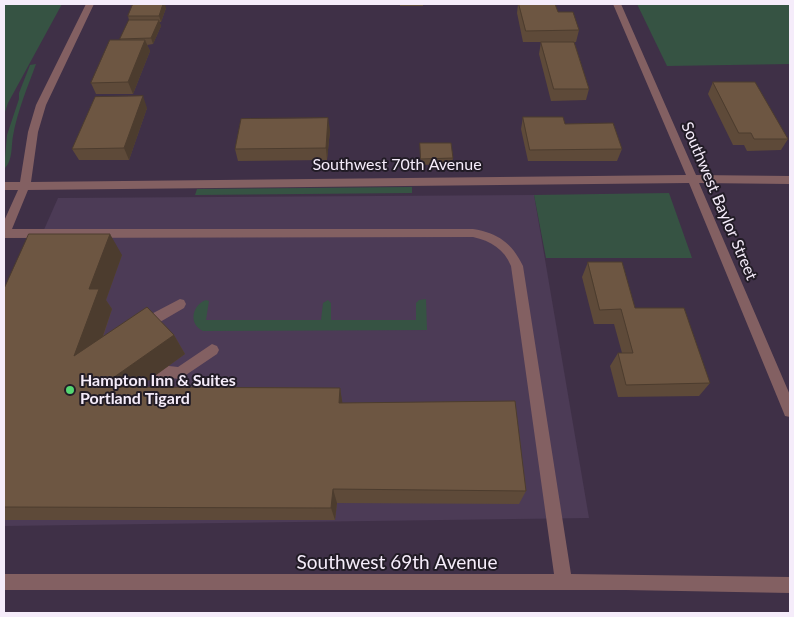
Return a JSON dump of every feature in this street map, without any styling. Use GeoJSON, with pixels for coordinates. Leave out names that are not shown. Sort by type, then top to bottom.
{"type":"FeatureCollection","features":[{"type":"Feature","properties":{"kind":"street"},"geometry":{"type":"LineString","coordinates":[[90,4],[40,106],[33,132],[25,185],[4,234],[473,233],[488,235],[502,242],[512,253],[517,266],[564,583]]}},
{"type":"Feature","properties":{"kind":"street","name":"Southwest Baylor Street"},"geometry":{"type":"LineString","coordinates":[[617,4],[790,411]]}},
{"type":"Feature","properties":{"kind":"street","name":"Southwest 70th Avenue"},"geometry":{"type":"LineString","coordinates":[[4,186],[693,179],[790,180]]}},
{"type":"Feature","properties":{"kind":"street"},"geometry":{"type":"LineString","coordinates":[[136,336],[137,328],[180,304]]}},
{"type":"Feature","properties":{"kind":"street"},"geometry":{"type":"LineString","coordinates":[[138,359],[148,370],[180,373],[212,350]]}},
{"type":"Feature","properties":{"kind":"street","name":"Southwest 69th Avenue"},"geometry":{"type":"LineString","coordinates":[[4,582],[564,583],[790,586]]}},
{"type":"Feature","properties":{"kind":"shaded area"},"geometry":{"type":"Polygon","coordinates":[[[534,195],[589,518],[4,526],[4,320],[58,198],[534,195]]]}},
{"type":"Feature","properties":{"kind":"green space"},"geometry":{"type":"Polygon","coordinates":[[[4,4],[62,4],[8,103],[4,115],[4,4]]]}},
{"type":"Feature","properties":{"kind":"green space"},"geometry":{"type":"Polygon","coordinates":[[[637,4],[790,4],[790,64],[667,66],[637,4]]]}},
{"type":"Feature","properties":{"kind":"green space"},"geometry":{"type":"Polygon","coordinates":[[[36,64],[17,118],[9,162],[4,169],[7,135],[19,99],[19,93],[30,65],[36,64]]]}},
{"type":"Feature","properties":{"kind":"green space"},"geometry":{"type":"Polygon","coordinates":[[[412,187],[412,193],[195,195],[197,189],[412,187]]]}},
{"type":"Feature","properties":{"kind":"green space"},"geometry":{"type":"Polygon","coordinates":[[[669,193],[692,258],[546,258],[534,195],[669,193]]]}},
{"type":"Feature","properties":{"kind":"green space"},"geometry":{"type":"Polygon","coordinates":[[[426,299],[427,330],[203,331],[195,324],[194,319],[195,310],[201,302],[206,300],[209,301],[206,320],[321,320],[323,303],[328,300],[331,303],[331,320],[416,320],[416,303],[419,300],[426,299]]]}},
{"type":"Feature","properties":{"kind":"building"},"geometry":{"type":"Polygon","coordinates":[[[133,4],[163,4],[159,16],[128,16],[133,4]]]}},
{"type":"Feature","properties":{"kind":"building"},"geometry":{"type":"Polygon","coordinates":[[[519,4],[555,4],[558,12],[573,12],[579,30],[526,31],[519,4]]]}},
{"type":"Feature","properties":{"kind":"building"},"geometry":{"type":"Polygon","coordinates":[[[129,20],[159,20],[151,38],[120,39],[129,20]]]}},
{"type":"Feature","properties":{"kind":"building"},"geometry":{"type":"Polygon","coordinates":[[[110,40],[145,40],[128,82],[91,83],[110,40]]]}},
{"type":"Feature","properties":{"kind":"building"},"geometry":{"type":"Polygon","coordinates":[[[541,42],[574,42],[589,89],[554,89],[541,42]]]}},
{"type":"Feature","properties":{"kind":"building"},"geometry":{"type":"Polygon","coordinates":[[[713,82],[755,82],[788,139],[754,139],[751,133],[739,133],[713,82]]]}},
{"type":"Feature","properties":{"kind":"building"},"geometry":{"type":"Polygon","coordinates":[[[143,96],[124,148],[72,149],[95,97],[143,96]]]}},
{"type":"Feature","properties":{"kind":"building"},"geometry":{"type":"Polygon","coordinates":[[[523,117],[563,117],[565,124],[613,123],[622,149],[530,150],[523,117]]]}},
{"type":"Feature","properties":{"kind":"building"},"geometry":{"type":"Polygon","coordinates":[[[328,118],[326,148],[235,149],[241,119],[328,118]]]}},
{"type":"Feature","properties":{"kind":"building"},"geometry":{"type":"Polygon","coordinates":[[[420,143],[451,143],[453,158],[421,159],[420,143]]]}},
{"type":"Feature","properties":{"kind":"building","name":"Hampton Inn & Suites Portland Tigard"},"geometry":{"type":"Polygon","coordinates":[[[29,234],[110,234],[89,289],[99,289],[74,356],[147,307],[174,335],[100,387],[340,388],[339,403],[515,401],[526,491],[333,489],[331,508],[4,507],[4,289],[29,234]]]}},
{"type":"Feature","properties":{"kind":"building"},"geometry":{"type":"Polygon","coordinates":[[[588,262],[622,262],[635,308],[684,308],[710,383],[626,385],[618,353],[633,353],[621,309],[600,310],[588,262]]]}},
{"type":"Feature","properties":{"kind":"place","name":"Hampton Inn & Suites Portland Tigard"},"geometry":{"type":"Point","coordinates":[70,390]}}]}
